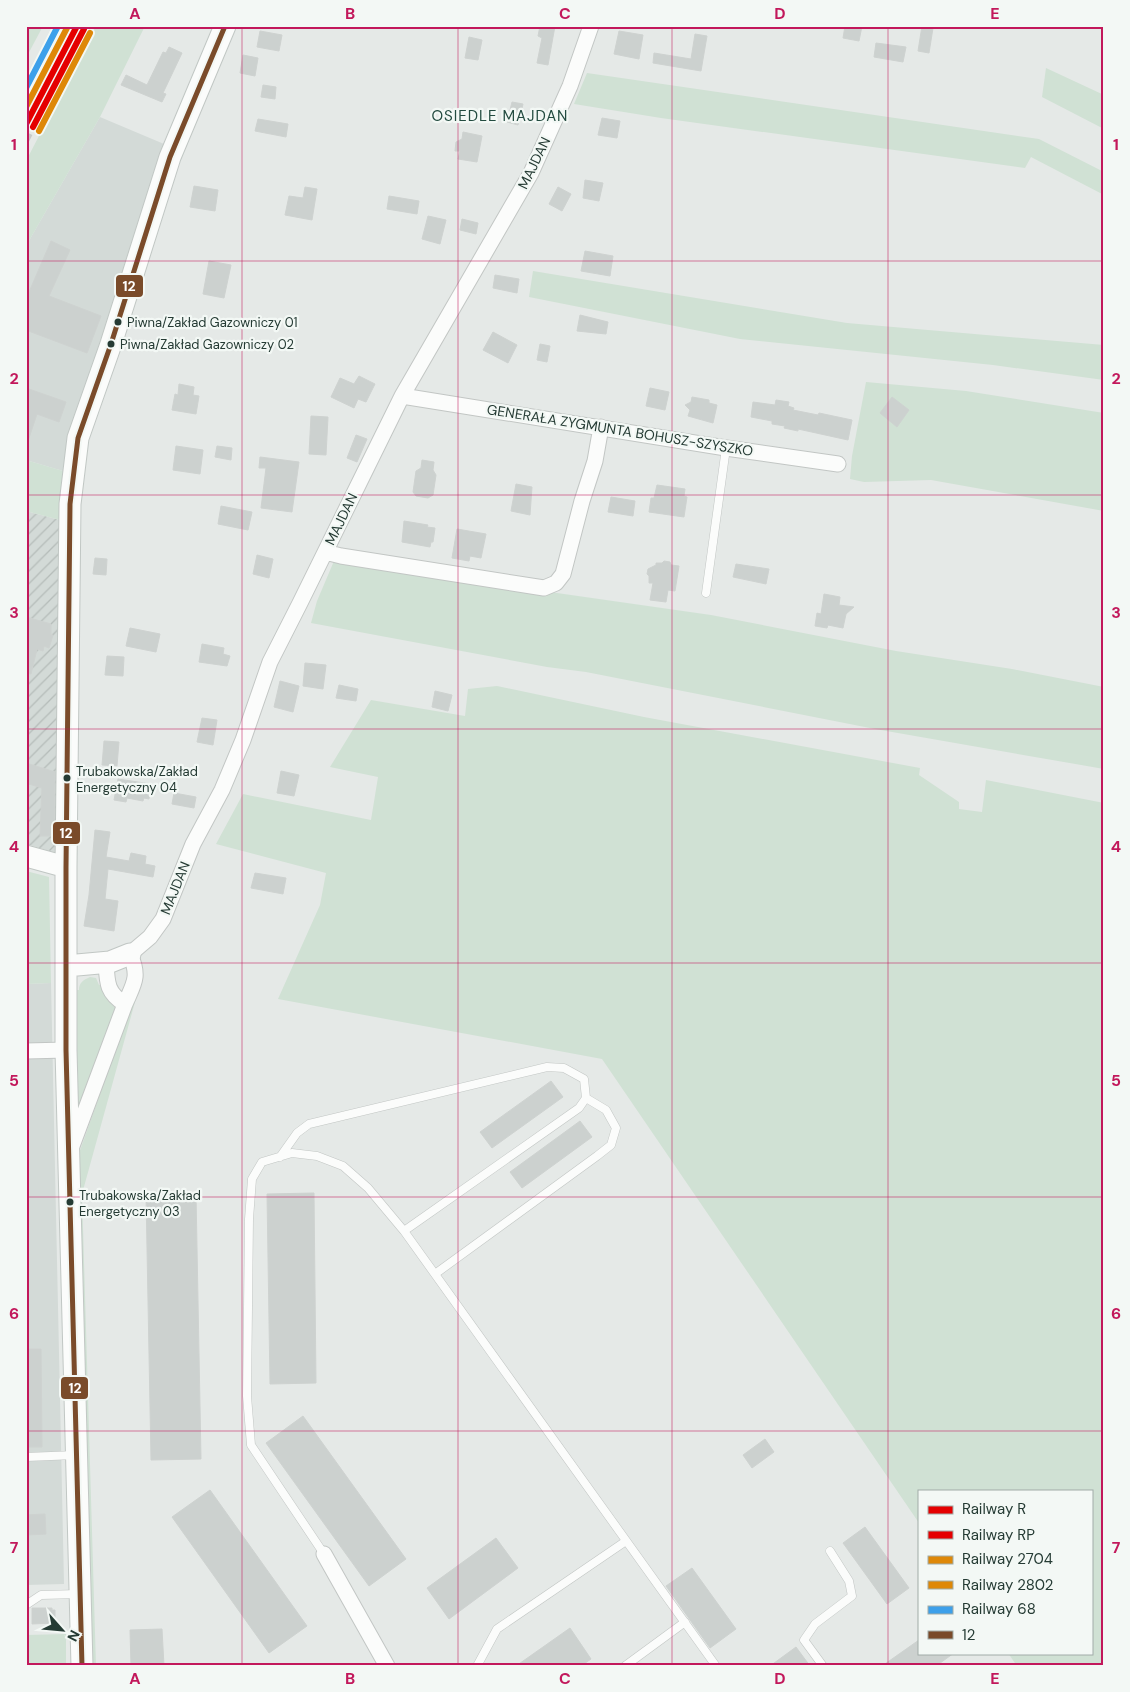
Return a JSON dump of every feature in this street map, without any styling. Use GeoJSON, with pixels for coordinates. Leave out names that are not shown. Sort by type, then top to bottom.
{"type":"FeatureCollection","features":[{"type":"Feature","properties":{"kind":"street"},"geometry":{"type":"LineString","coordinates":[[82,1666],[78,1454],[66,1050],[70,504],[78,438],[111,344],[170,157],[225,26]]}},
{"type":"Feature","properties":{"kind":"street","name":"MAJDAN"},"geometry":{"type":"LineString","coordinates":[[66,966],[106,963],[130,954],[150,937],[163,919],[193,844],[222,790],[244,740],[270,662],[402,396],[531,173],[570,86],[591,26]]}},
{"type":"Feature","properties":{"kind":"street","name":"GENERAŁA ZYGMUNTA BOHUSZ-SZYSZKO"},"geometry":{"type":"LineString","coordinates":[[402,396],[838,464]]}},
{"type":"Feature","properties":{"kind":"street"},"geometry":{"type":"LineString","coordinates":[[325,552],[544,588],[556,584],[564,569],[582,500],[595,461],[601,427]]}},
{"type":"Feature","properties":{"kind":"street"},"geometry":{"type":"LineString","coordinates":[[26,856],[66,867]]}},
{"type":"Feature","properties":{"kind":"street"},"geometry":{"type":"LineString","coordinates":[[70,1152],[136,974],[136,968],[130,954]]}},
{"type":"Feature","properties":{"kind":"street"},"geometry":{"type":"LineString","coordinates":[[106,963],[107,980],[110,989],[113,995],[125,1004]]}},
{"type":"Feature","properties":{"kind":"street"},"geometry":{"type":"LineString","coordinates":[[26,1051],[66,1050]]}},
{"type":"Feature","properties":{"kind":"street"},"geometry":{"type":"LineString","coordinates":[[324,1554],[387,1666]]}},
{"type":"Feature","properties":{"kind":"lane"},"geometry":{"type":"LineString","coordinates":[[706,593],[726,448]]}},
{"type":"Feature","properties":{"kind":"lane"},"geometry":{"type":"LineString","coordinates":[[280,1156],[297,1133],[309,1124],[546,1067],[564,1068],[584,1079],[586,1098],[579,1108],[404,1231]]}},
{"type":"Feature","properties":{"kind":"lane"},"geometry":{"type":"LineString","coordinates":[[435,1274],[611,1145],[616,1128],[606,1110],[586,1098]]}},
{"type":"Feature","properties":{"kind":"lane"},"geometry":{"type":"LineString","coordinates":[[324,1554],[251,1445],[247,1396],[249,1220],[252,1180],[262,1162],[292,1153],[318,1156],[343,1166],[368,1188],[404,1231],[716,1666]]}},
{"type":"Feature","properties":{"kind":"lane"},"geometry":{"type":"LineString","coordinates":[[26,1457],[78,1454]]}},
{"type":"Feature","properties":{"kind":"lane"},"geometry":{"type":"LineString","coordinates":[[477,1666],[498,1629],[626,1541]]}},
{"type":"Feature","properties":{"kind":"lane"},"geometry":{"type":"LineString","coordinates":[[823,1666],[804,1640],[815,1624],[852,1596],[849,1581],[830,1551]]}},
{"type":"Feature","properties":{"kind":"lane"},"geometry":{"type":"LineString","coordinates":[[26,1605],[41,1594],[81,1594]]}},
{"type":"Feature","properties":{"kind":"lane"},"geometry":{"type":"LineString","coordinates":[[625,1666],[685,1622]]}},
{"type":"Feature","properties":{"kind":"shaded area"},"geometry":{"type":"Polygon","coordinates":[[[100,117],[164,144],[70,437],[63,471],[26,460],[26,246],[100,117]]]}},
{"type":"Feature","properties":{"kind":"shaded area"},"geometry":{"type":"Polygon","coordinates":[[[26,511],[60,520],[57,853],[26,844],[26,511]]]}},
{"type":"Feature","properties":{"kind":"shaded area"},"geometry":{"type":"Polygon","coordinates":[[[51,983],[64,1584],[26,1585],[26,984],[51,983]]]}},
{"type":"Feature","properties":{"kind":"green space"},"geometry":{"type":"Polygon","coordinates":[[[26,26],[43,26],[26,58],[26,26]]]}},
{"type":"Feature","properties":{"kind":"green space"},"geometry":{"type":"Polygon","coordinates":[[[96,26],[145,26],[100,117],[26,246],[26,161],[96,26]]]}},
{"type":"Feature","properties":{"kind":"green space"},"geometry":{"type":"Polygon","coordinates":[[[1046,68],[1104,95],[1104,129],[1042,97],[1046,68]]]}},
{"type":"Feature","properties":{"kind":"green space"},"geometry":{"type":"Polygon","coordinates":[[[587,73],[1039,139],[1104,172],[1104,195],[1031,157],[1025,168],[661,118],[574,104],[587,73]]]}},
{"type":"Feature","properties":{"kind":"green space"},"geometry":{"type":"Polygon","coordinates":[[[533,271],[847,323],[1104,345],[1104,380],[993,365],[740,339],[529,297],[533,271]]]}},
{"type":"Feature","properties":{"kind":"green space"},"geometry":{"type":"Polygon","coordinates":[[[866,382],[966,391],[1104,413],[1104,511],[931,480],[864,482],[850,479],[852,456],[866,382]]]}},
{"type":"Feature","properties":{"kind":"green space"},"geometry":{"type":"Polygon","coordinates":[[[26,460],[63,471],[60,520],[26,511],[26,460]]]}},
{"type":"Feature","properties":{"kind":"green space"},"geometry":{"type":"Polygon","coordinates":[[[334,561],[711,615],[896,651],[1012,669],[1104,687],[1104,769],[875,729],[586,672],[547,667],[311,623],[317,601],[334,561]]]}},
{"type":"Feature","properties":{"kind":"green space"},"geometry":{"type":"Polygon","coordinates":[[[497,686],[644,717],[920,768],[919,775],[959,802],[959,809],[982,812],[986,780],[1104,803],[1104,1666],[1017,1666],[1009,1654],[1092,1654],[1092,1490],[918,1490],[918,1522],[602,1059],[278,999],[320,905],[326,873],[216,844],[243,794],[371,820],[378,777],[330,767],[371,700],[465,716],[468,689],[497,686]]]}},
{"type":"Feature","properties":{"kind":"green space"},"geometry":{"type":"Polygon","coordinates":[[[26,871],[49,877],[51,983],[26,984],[26,871]]]}},
{"type":"Feature","properties":{"kind":"green space"},"geometry":{"type":"Polygon","coordinates":[[[143,973],[82,1194],[96,1666],[90,1666],[78,1156],[143,973]]]}},
{"type":"Feature","properties":{"kind":"green space"},"geometry":{"type":"Polygon","coordinates":[[[90,977],[96,978],[99,985],[102,984],[116,1008],[78,1114],[74,990],[79,990],[82,982],[90,977]]]}},
{"type":"Feature","properties":{"kind":"green space"},"geometry":{"type":"Polygon","coordinates":[[[66,1634],[66,1666],[26,1666],[26,1635],[66,1634]]]}},
{"type":"Feature","properties":{"kind":"building"},"geometry":{"type":"Polygon","coordinates":[[[540,26],[555,26],[548,65],[537,63],[542,38],[538,36],[540,26]]]}},
{"type":"Feature","properties":{"kind":"building"},"geometry":{"type":"Polygon","coordinates":[[[845,26],[862,26],[859,41],[843,38],[845,26]]]}},
{"type":"Feature","properties":{"kind":"building"},"geometry":{"type":"Polygon","coordinates":[[[922,26],[933,28],[929,53],[918,51],[922,26]]]}},
{"type":"Feature","properties":{"kind":"building"},"geometry":{"type":"Polygon","coordinates":[[[260,31],[282,35],[279,51],[257,47],[260,31]]]}},
{"type":"Feature","properties":{"kind":"building"},"geometry":{"type":"Polygon","coordinates":[[[619,31],[643,35],[639,59],[614,54],[619,31]]]}},
{"type":"Feature","properties":{"kind":"building"},"geometry":{"type":"Polygon","coordinates":[[[695,34],[707,36],[701,71],[653,63],[654,53],[691,59],[695,34]]]}},
{"type":"Feature","properties":{"kind":"building"},"geometry":{"type":"Polygon","coordinates":[[[469,37],[482,40],[478,60],[465,58],[469,37]]]}},
{"type":"Feature","properties":{"kind":"building"},"geometry":{"type":"Polygon","coordinates":[[[876,43],[906,47],[903,62],[874,57],[876,43]]]}},
{"type":"Feature","properties":{"kind":"building"},"geometry":{"type":"Polygon","coordinates":[[[169,47],[182,53],[163,93],[166,94],[162,102],[121,85],[126,75],[147,85],[163,52],[166,53],[169,47]]]}},
{"type":"Feature","properties":{"kind":"building"},"geometry":{"type":"Polygon","coordinates":[[[243,55],[258,58],[255,76],[240,73],[243,55]]]}},
{"type":"Feature","properties":{"kind":"building"},"geometry":{"type":"Polygon","coordinates":[[[263,85],[276,87],[275,99],[261,97],[263,85]]]}},
{"type":"Feature","properties":{"kind":"building"},"geometry":{"type":"Polygon","coordinates":[[[512,102],[523,104],[518,125],[507,122],[512,102]]]}},
{"type":"Feature","properties":{"kind":"building"},"geometry":{"type":"Polygon","coordinates":[[[602,118],[620,121],[617,138],[598,135],[602,118]]]}},
{"type":"Feature","properties":{"kind":"building"},"geometry":{"type":"Polygon","coordinates":[[[258,119],[288,124],[286,137],[255,131],[258,119]]]}},
{"type":"Feature","properties":{"kind":"building"},"geometry":{"type":"Polygon","coordinates":[[[463,132],[482,136],[477,162],[458,159],[460,151],[455,151],[456,142],[462,139],[463,132]]]}},
{"type":"Feature","properties":{"kind":"building"},"geometry":{"type":"Polygon","coordinates":[[[585,180],[603,183],[599,201],[583,198],[585,180]]]}},
{"type":"Feature","properties":{"kind":"building"},"geometry":{"type":"Polygon","coordinates":[[[194,186],[218,190],[215,211],[190,207],[194,186]]]}},
{"type":"Feature","properties":{"kind":"building"},"geometry":{"type":"Polygon","coordinates":[[[305,187],[317,189],[312,220],[285,215],[289,196],[303,198],[305,187]]]}},
{"type":"Feature","properties":{"kind":"building"},"geometry":{"type":"Polygon","coordinates":[[[558,187],[571,194],[562,211],[549,204],[558,187]]]}},
{"type":"Feature","properties":{"kind":"building"},"geometry":{"type":"Polygon","coordinates":[[[389,196],[419,201],[417,214],[387,209],[389,196]]]}},
{"type":"Feature","properties":{"kind":"building"},"geometry":{"type":"Polygon","coordinates":[[[428,216],[446,220],[440,244],[422,239],[428,216]]]}},
{"type":"Feature","properties":{"kind":"building"},"geometry":{"type":"Polygon","coordinates":[[[462,219],[478,223],[476,234],[460,230],[462,219]]]}},
{"type":"Feature","properties":{"kind":"building"},"geometry":{"type":"Polygon","coordinates":[[[51,241],[70,250],[49,296],[101,316],[87,353],[26,330],[26,299],[51,241]]]}},
{"type":"Feature","properties":{"kind":"building"},"geometry":{"type":"Polygon","coordinates":[[[585,251],[613,256],[610,276],[581,271],[585,251]]]}},
{"type":"Feature","properties":{"kind":"building"},"geometry":{"type":"Polygon","coordinates":[[[209,261],[231,265],[224,298],[203,294],[209,261]]]}},
{"type":"Feature","properties":{"kind":"building"},"geometry":{"type":"Polygon","coordinates":[[[495,275],[519,279],[517,293],[493,288],[495,275]]]}},
{"type":"Feature","properties":{"kind":"building"},"geometry":{"type":"Polygon","coordinates":[[[580,315],[608,322],[606,334],[577,331],[580,315]]]}},
{"type":"Feature","properties":{"kind":"building"},"geometry":{"type":"Polygon","coordinates":[[[493,332],[517,345],[508,363],[483,350],[493,332]]]}},
{"type":"Feature","properties":{"kind":"building"},"geometry":{"type":"Polygon","coordinates":[[[540,344],[550,346],[547,362],[537,360],[540,344]]]}},
{"type":"Feature","properties":{"kind":"building"},"geometry":{"type":"Polygon","coordinates":[[[359,376],[375,384],[366,402],[358,399],[354,408],[331,397],[340,378],[354,384],[359,376]]]}},
{"type":"Feature","properties":{"kind":"building"},"geometry":{"type":"Polygon","coordinates":[[[179,384],[194,387],[193,395],[199,396],[196,414],[172,410],[175,394],[178,395],[179,384]]]}},
{"type":"Feature","properties":{"kind":"building"},"geometry":{"type":"Polygon","coordinates":[[[26,388],[66,402],[59,422],[37,414],[28,441],[26,440],[26,388]]]}},
{"type":"Feature","properties":{"kind":"building"},"geometry":{"type":"Polygon","coordinates":[[[650,388],[669,392],[665,410],[646,406],[650,388]]]}},
{"type":"Feature","properties":{"kind":"building"},"geometry":{"type":"Polygon","coordinates":[[[692,397],[709,400],[709,403],[717,405],[713,423],[688,416],[690,410],[685,405],[691,402],[692,397]]]}},
{"type":"Feature","properties":{"kind":"building"},"geometry":{"type":"Polygon","coordinates":[[[892,397],[909,410],[897,427],[880,413],[892,397]]]}},
{"type":"Feature","properties":{"kind":"building"},"geometry":{"type":"Polygon","coordinates":[[[776,400],[789,402],[788,406],[794,408],[793,410],[852,420],[848,440],[798,429],[798,431],[784,428],[785,426],[772,424],[772,421],[751,417],[753,402],[775,405],[776,400]]]}},
{"type":"Feature","properties":{"kind":"building"},"geometry":{"type":"Polygon","coordinates":[[[311,416],[328,417],[326,455],[309,454],[311,416]]]}},
{"type":"Feature","properties":{"kind":"building"},"geometry":{"type":"Polygon","coordinates":[[[356,435],[367,439],[357,462],[347,458],[356,435]]]}},
{"type":"Feature","properties":{"kind":"building"},"geometry":{"type":"Polygon","coordinates":[[[176,446],[203,450],[200,474],[173,470],[176,446]]]}},
{"type":"Feature","properties":{"kind":"building"},"geometry":{"type":"Polygon","coordinates":[[[217,446],[232,448],[231,460],[215,457],[217,446]]]}},
{"type":"Feature","properties":{"kind":"building"},"geometry":{"type":"Polygon","coordinates":[[[260,457],[299,462],[292,512],[261,508],[266,468],[259,468],[260,457]]]}},
{"type":"Feature","properties":{"kind":"building"},"geometry":{"type":"Polygon","coordinates":[[[422,460],[434,462],[433,470],[436,475],[433,495],[428,498],[416,496],[413,492],[416,471],[421,468],[422,460]]]}},
{"type":"Feature","properties":{"kind":"building"},"geometry":{"type":"Polygon","coordinates":[[[516,484],[532,487],[530,515],[511,511],[516,484]]]}},
{"type":"Feature","properties":{"kind":"building"},"geometry":{"type":"Polygon","coordinates":[[[657,485],[685,489],[684,496],[687,497],[684,517],[649,512],[651,498],[654,498],[657,485]]]}},
{"type":"Feature","properties":{"kind":"building"},"geometry":{"type":"Polygon","coordinates":[[[611,497],[635,501],[633,516],[608,512],[611,497]]]}},
{"type":"Feature","properties":{"kind":"building"},"geometry":{"type":"Polygon","coordinates":[[[221,506],[252,512],[248,530],[218,524],[221,506]]]}},
{"type":"Feature","properties":{"kind":"building"},"geometry":{"type":"Polygon","coordinates":[[[404,521],[435,528],[433,542],[431,542],[430,547],[402,542],[404,521]]]}},
{"type":"Feature","properties":{"kind":"building"},"geometry":{"type":"Polygon","coordinates":[[[457,529],[486,534],[481,558],[470,556],[469,561],[452,558],[457,529]]]}},
{"type":"Feature","properties":{"kind":"building"},"geometry":{"type":"Polygon","coordinates":[[[257,555],[273,559],[269,578],[253,574],[257,555]]]}},
{"type":"Feature","properties":{"kind":"building"},"geometry":{"type":"Polygon","coordinates":[[[95,558],[107,559],[106,575],[93,574],[95,558]]]}},
{"type":"Feature","properties":{"kind":"building"},"geometry":{"type":"Polygon","coordinates":[[[670,562],[671,565],[679,566],[675,591],[668,590],[666,602],[650,600],[653,583],[649,583],[648,569],[656,565],[656,563],[670,562]]]}},
{"type":"Feature","properties":{"kind":"building"},"geometry":{"type":"Polygon","coordinates":[[[736,564],[769,569],[766,584],[733,577],[736,564]]]}},
{"type":"Feature","properties":{"kind":"building"},"geometry":{"type":"Polygon","coordinates":[[[824,594],[840,597],[839,605],[854,607],[846,614],[843,628],[828,625],[827,628],[815,626],[817,613],[821,614],[824,594]]]}},
{"type":"Feature","properties":{"kind":"building"},"geometry":{"type":"Polygon","coordinates":[[[26,617],[51,624],[51,635],[53,635],[49,648],[44,646],[43,651],[37,649],[31,674],[26,673],[26,617]]]}},
{"type":"Feature","properties":{"kind":"building"},"geometry":{"type":"Polygon","coordinates":[[[130,628],[160,634],[156,652],[126,646],[130,628]]]}},
{"type":"Feature","properties":{"kind":"building"},"geometry":{"type":"Polygon","coordinates":[[[202,644],[224,648],[223,654],[230,656],[227,666],[199,662],[202,644]]]}},
{"type":"Feature","properties":{"kind":"building"},"geometry":{"type":"Polygon","coordinates":[[[107,656],[124,657],[123,676],[105,675],[107,656]]]}},
{"type":"Feature","properties":{"kind":"building"},"geometry":{"type":"Polygon","coordinates":[[[305,663],[326,665],[323,689],[303,686],[305,663]]]}},
{"type":"Feature","properties":{"kind":"building"},"geometry":{"type":"Polygon","coordinates":[[[280,681],[299,686],[293,712],[274,707],[280,681]]]}},
{"type":"Feature","properties":{"kind":"building"},"geometry":{"type":"Polygon","coordinates":[[[339,685],[358,689],[356,701],[336,698],[339,685]]]}},
{"type":"Feature","properties":{"kind":"building"},"geometry":{"type":"Polygon","coordinates":[[[435,691],[452,695],[448,711],[432,707],[435,691]]]}},
{"type":"Feature","properties":{"kind":"building"},"geometry":{"type":"Polygon","coordinates":[[[202,718],[217,720],[213,745],[197,742],[202,718]]]}},
{"type":"Feature","properties":{"kind":"building"},"geometry":{"type":"Polygon","coordinates":[[[104,741],[119,742],[117,766],[102,765],[104,741]]]}},
{"type":"Feature","properties":{"kind":"building"},"geometry":{"type":"Polygon","coordinates":[[[26,763],[55,772],[54,836],[40,836],[42,788],[26,783],[26,763]]]}},
{"type":"Feature","properties":{"kind":"building"},"geometry":{"type":"Polygon","coordinates":[[[281,771],[299,775],[294,796],[277,793],[281,771]]]}},
{"type":"Feature","properties":{"kind":"building"},"geometry":{"type":"Polygon","coordinates":[[[118,779],[151,784],[149,799],[144,798],[143,801],[127,798],[126,802],[114,800],[118,779]]]}},
{"type":"Feature","properties":{"kind":"building"},"geometry":{"type":"Polygon","coordinates":[[[174,793],[196,797],[194,808],[172,804],[174,793]]]}},
{"type":"Feature","properties":{"kind":"building"},"geometry":{"type":"Polygon","coordinates":[[[95,830],[110,832],[106,857],[129,861],[131,853],[146,856],[145,864],[155,866],[153,877],[108,869],[105,899],[118,901],[114,931],[84,926],[95,830]]]}},
{"type":"Feature","properties":{"kind":"building"},"geometry":{"type":"Polygon","coordinates":[[[255,873],[286,878],[283,894],[251,888],[255,873]]]}},
{"type":"Feature","properties":{"kind":"building"},"geometry":{"type":"Polygon","coordinates":[[[551,1081],[563,1097],[492,1148],[480,1132],[551,1081]]]}},
{"type":"Feature","properties":{"kind":"building"},"geometry":{"type":"Polygon","coordinates":[[[580,1121],[592,1137],[522,1188],[510,1172],[580,1121]]]}},
{"type":"Feature","properties":{"kind":"building"},"geometry":{"type":"Polygon","coordinates":[[[314,1193],[316,1383],[270,1384],[267,1194],[314,1193]]]}},
{"type":"Feature","properties":{"kind":"building"},"geometry":{"type":"Polygon","coordinates":[[[196,1194],[201,1459],[151,1460],[146,1195],[196,1194]]]}},
{"type":"Feature","properties":{"kind":"building"},"geometry":{"type":"Polygon","coordinates":[[[26,1349],[41,1349],[42,1447],[26,1447],[26,1349]]]}},
{"type":"Feature","properties":{"kind":"building"},"geometry":{"type":"Polygon","coordinates":[[[303,1416],[406,1559],[369,1586],[266,1443],[303,1416]]]}},
{"type":"Feature","properties":{"kind":"building"},"geometry":{"type":"Polygon","coordinates":[[[765,1439],[774,1452],[752,1468],[743,1455],[765,1439]]]}},
{"type":"Feature","properties":{"kind":"building"},"geometry":{"type":"Polygon","coordinates":[[[210,1490],[307,1626],[269,1653],[172,1517],[210,1490]]]}},
{"type":"Feature","properties":{"kind":"building"},"geometry":{"type":"Polygon","coordinates":[[[45,1514],[46,1534],[26,1535],[26,1515],[45,1514]]]}},
{"type":"Feature","properties":{"kind":"building"},"geometry":{"type":"Polygon","coordinates":[[[865,1527],[909,1588],[887,1604],[843,1543],[865,1527]]]}},
{"type":"Feature","properties":{"kind":"building"},"geometry":{"type":"Polygon","coordinates":[[[496,1538],[518,1568],[449,1619],[427,1588],[496,1538]]]}},
{"type":"Feature","properties":{"kind":"building"},"geometry":{"type":"Polygon","coordinates":[[[692,1568],[736,1629],[710,1648],[666,1586],[692,1568]]]}},
{"type":"Feature","properties":{"kind":"building"},"geometry":{"type":"Polygon","coordinates":[[[32,1608],[52,1608],[52,1610],[55,1610],[55,1623],[32,1624],[32,1608]]]}},
{"type":"Feature","properties":{"kind":"building"},"geometry":{"type":"Polygon","coordinates":[[[570,1628],[591,1659],[581,1666],[516,1666],[570,1628]]]}},
{"type":"Feature","properties":{"kind":"building"},"geometry":{"type":"Polygon","coordinates":[[[162,1629],[164,1666],[131,1666],[130,1630],[162,1629]]]}},
{"type":"Feature","properties":{"kind":"building"},"geometry":{"type":"Polygon","coordinates":[[[918,1641],[918,1654],[953,1654],[936,1666],[882,1666],[918,1641]]]}},
{"type":"Feature","properties":{"kind":"building"},"geometry":{"type":"Polygon","coordinates":[[[796,1647],[810,1666],[770,1666],[796,1647]]]}},
{"type":"Feature","properties":{"kind":"railway"},"geometry":{"type":"LineString","coordinates":[[26,143],[87,26]]}},
{"type":"Feature","properties":{"kind":"rail line","name":"68"},"geometry":{"type":"LineString","coordinates":[[26,88],[58,26]]}},
{"type":"Feature","properties":{"kind":"rail line","name":"2704"},"geometry":{"type":"LineString","coordinates":[[26,107],[68,26]]}},
{"type":"Feature","properties":{"kind":"rail line","name":"R"},"geometry":{"type":"LineString","coordinates":[[26,124],[77,26]]}},
{"type":"Feature","properties":{"kind":"rail line","name":"RP"},"geometry":{"type":"LineString","coordinates":[[33,127],[84,29]]}},
{"type":"Feature","properties":{"kind":"rail line","name":"2802"},"geometry":{"type":"LineString","coordinates":[[39,131],[90,33]]}},
{"type":"Feature","properties":{"kind":"transit line","name":"12"},"geometry":{"type":"LineString","coordinates":[[82,1666],[66,1050],[70,504],[78,438],[111,344],[170,157],[225,26]]}},
{"type":"Feature","properties":{"kind":"place","name":"Piwna/Zakład Gazowniczy 01"},"geometry":{"type":"Point","coordinates":[118,322]}},
{"type":"Feature","properties":{"kind":"place","name":"Piwna/Zakład Gazowniczy 02"},"geometry":{"type":"Point","coordinates":[111,344]}},
{"type":"Feature","properties":{"kind":"place","name":"Trubakowska/Zakład Energetyczny 04"},"geometry":{"type":"Point","coordinates":[67,778]}},
{"type":"Feature","properties":{"kind":"place","name":"Trubakowska/Zakład Energetyczny 03"},"geometry":{"type":"Point","coordinates":[70,1202]}},
{"type":"Feature","properties":{"kind":"district","name":"OSIEDLE MAJDAN"},"geometry":{"type":"Point","coordinates":[500,116]}}]}
